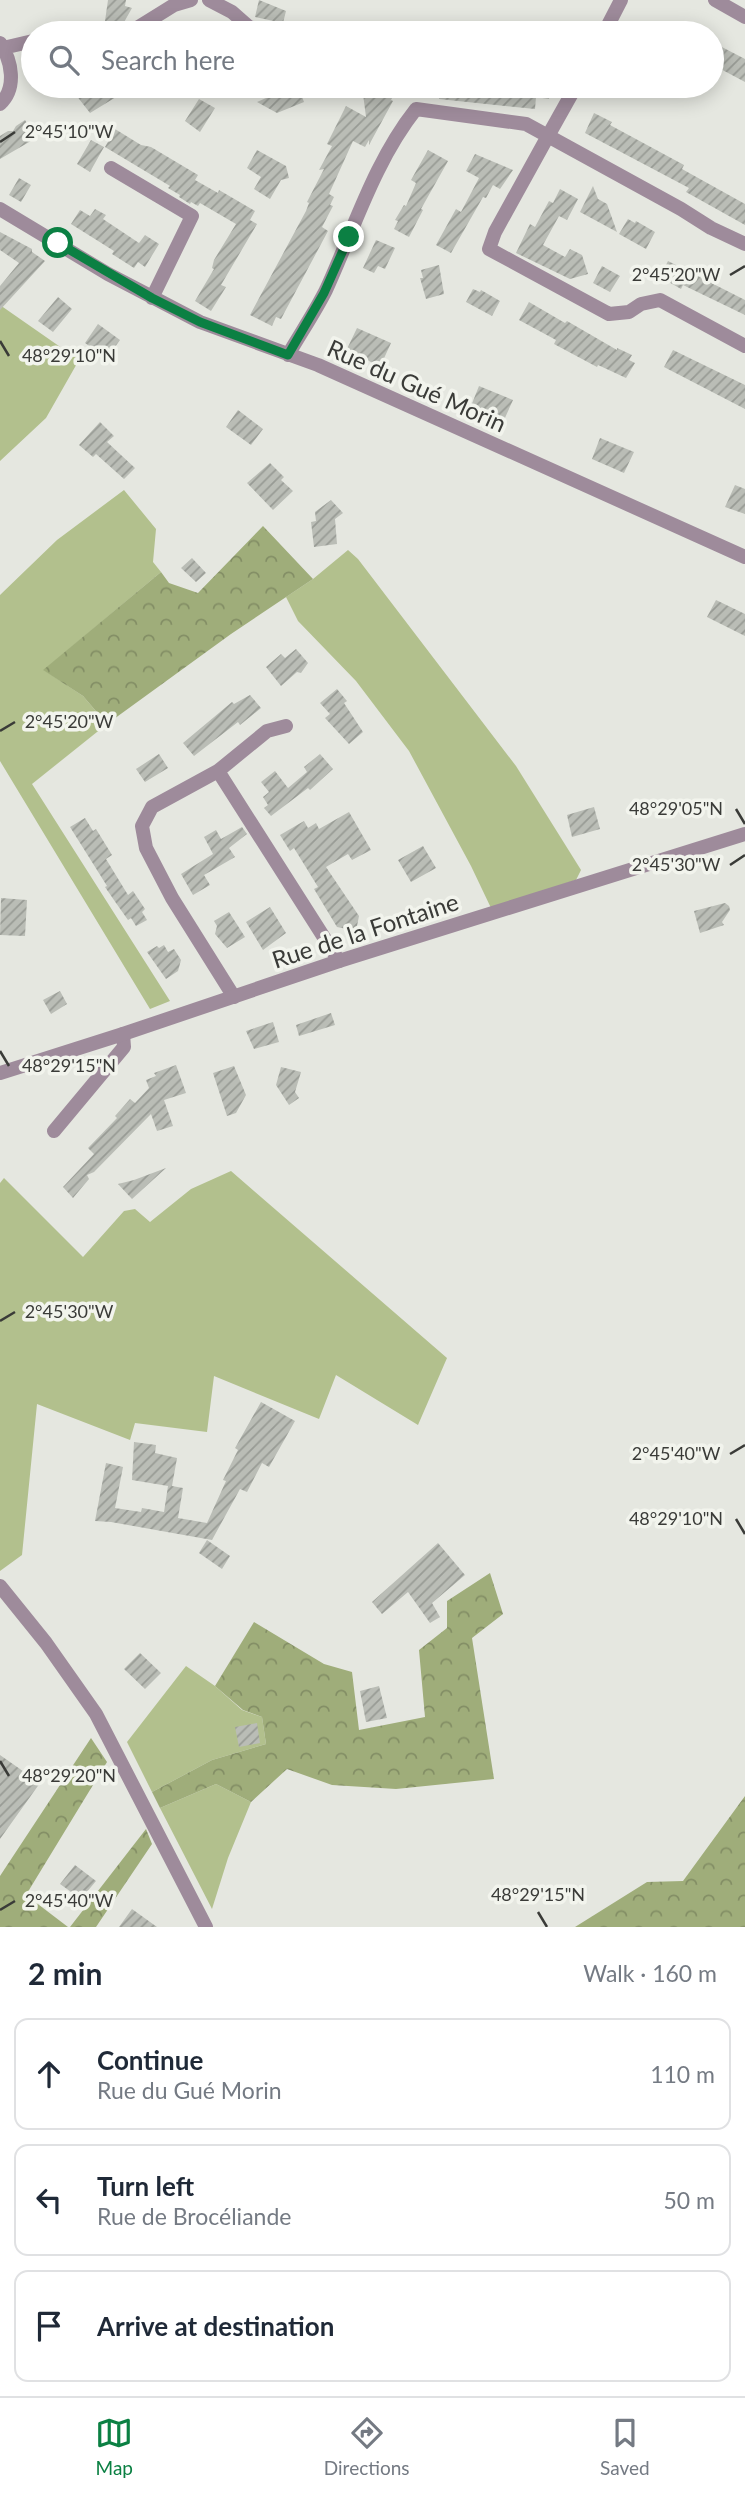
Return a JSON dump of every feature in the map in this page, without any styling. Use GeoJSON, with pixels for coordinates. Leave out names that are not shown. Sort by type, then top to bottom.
{"type":"FeatureCollection","features":[{"type":"Feature","properties":{"kind":"street"},"geometry":{"type":"LineString","coordinates":[[148,21],[174,5],[191,0]]}},
{"type":"Feature","properties":{"kind":"street"},"geometry":{"type":"LineString","coordinates":[[209,0],[232,12],[242,21]]}},
{"type":"Feature","properties":{"kind":"street"},"geometry":{"type":"LineString","coordinates":[[610,21],[621,0]]}},
{"type":"Feature","properties":{"kind":"street"},"geometry":{"type":"LineString","coordinates":[[715,0],[745,17]]}},
{"type":"Feature","properties":{"kind":"street"},"geometry":{"type":"LineString","coordinates":[[0,104],[11,84],[10,66],[2,45],[21,43]]}},
{"type":"Feature","properties":{"kind":"street"},"geometry":{"type":"LineString","coordinates":[[569,98],[495,232],[489,249],[609,314],[629,312],[641,304],[660,300],[745,346]]}},
{"type":"Feature","properties":{"kind":"street"},"geometry":{"type":"LineString","coordinates":[[288,355],[324,293],[380,167],[399,131],[416,108],[526,124],[711,228],[745,244]]}},
{"type":"Feature","properties":{"kind":"street"},"geometry":{"type":"LineString","coordinates":[[111,168],[192,216],[152,298]]}},
{"type":"Feature","properties":{"kind":"street","name":"Rue du Gué Morin"},"geometry":{"type":"LineString","coordinates":[[0,209],[152,298],[200,322],[318,365],[745,557]]}},
{"type":"Feature","properties":{"kind":"street"},"geometry":{"type":"LineString","coordinates":[[234,997],[172,898],[146,848],[142,826],[152,807],[218,771],[267,731],[286,726]]}},
{"type":"Feature","properties":{"kind":"street"},"geometry":{"type":"LineString","coordinates":[[218,771],[338,961]]}},
{"type":"Feature","properties":{"kind":"street","name":"Rue de la Fontaine"},"geometry":{"type":"LineString","coordinates":[[0,1073],[338,961],[745,834]]}},
{"type":"Feature","properties":{"kind":"street"},"geometry":{"type":"LineString","coordinates":[[54,1131],[124,1046],[123,1034]]}},
{"type":"Feature","properties":{"kind":"street"},"geometry":{"type":"LineString","coordinates":[[0,1586],[46,1643],[96,1714],[206,1927]]}},
{"type":"Feature","properties":{"kind":"green space"},"geometry":{"type":"Polygon","coordinates":[[[0,305],[79,360],[46,418],[0,461],[0,305]]]}},
{"type":"Feature","properties":{"kind":"green space"},"geometry":{"type":"Polygon","coordinates":[[[124,490],[156,529],[153,562],[161,572],[44,670],[83,696],[107,724],[32,784],[170,1001],[150,1009],[0,761],[0,595],[57,540],[124,490]]]}},
{"type":"Feature","properties":{"kind":"green space"},"geometry":{"type":"Polygon","coordinates":[[[263,526],[313,579],[231,634],[107,724],[83,696],[43,670],[161,572],[169,583],[198,593],[263,526]]]}},
{"type":"Feature","properties":{"kind":"green space"},"geometry":{"type":"Polygon","coordinates":[[[348,550],[358,559],[516,766],[581,870],[576,880],[491,908],[409,751],[356,681],[298,621],[286,597],[348,550]]]}},
{"type":"Feature","properties":{"kind":"green space"},"geometry":{"type":"Polygon","coordinates":[[[231,1171],[447,1358],[418,1425],[336,1375],[319,1419],[214,1376],[207,1432],[135,1423],[130,1440],[37,1404],[22,1555],[0,1571],[0,1183],[4,1178],[83,1257],[124,1211],[135,1209],[150,1222],[191,1189],[231,1171]]]}},
{"type":"Feature","properties":{"kind":"green space"},"geometry":{"type":"Polygon","coordinates":[[[490,1573],[503,1614],[472,1638],[494,1779],[396,1789],[332,1785],[287,1769],[251,1802],[216,1784],[160,1808],[152,1792],[212,1760],[266,1744],[262,1717],[243,1710],[215,1686],[254,1622],[324,1664],[352,1672],[359,1730],[425,1717],[419,1650],[447,1628],[447,1601],[490,1573]]]}},
{"type":"Feature","properties":{"kind":"green space"},"geometry":{"type":"Polygon","coordinates":[[[186,1666],[215,1686],[242,1710],[262,1717],[266,1744],[212,1760],[152,1792],[127,1742],[186,1666]]]}},
{"type":"Feature","properties":{"kind":"green space"},"geometry":{"type":"Polygon","coordinates":[[[91,1738],[107,1762],[26,1895],[68,1927],[0,1927],[0,1876],[91,1738]]]}},
{"type":"Feature","properties":{"kind":"green space"},"geometry":{"type":"Polygon","coordinates":[[[216,1784],[251,1802],[228,1858],[212,1909],[160,1808],[216,1784]]]}},
{"type":"Feature","properties":{"kind":"green space"},"geometry":{"type":"Polygon","coordinates":[[[745,1796],[745,1927],[575,1927],[647,1882],[683,1881],[745,1796]]]}},
{"type":"Feature","properties":{"kind":"green space"},"geometry":{"type":"Polygon","coordinates":[[[146,1829],[152,1844],[96,1927],[70,1927],[146,1829]]]}},
{"type":"Feature","properties":{"kind":"building"},"geometry":{"type":"Polygon","coordinates":[[[108,0],[126,0],[125,6],[132,8],[125,21],[105,21],[108,0]]]}},
{"type":"Feature","properties":{"kind":"building"},"geometry":{"type":"Polygon","coordinates":[[[259,0],[286,11],[284,21],[255,17],[259,0]]]}},
{"type":"Feature","properties":{"kind":"building"},"geometry":{"type":"Polygon","coordinates":[[[724,48],[745,59],[745,82],[724,71],[724,48]]]}},
{"type":"Feature","properties":{"kind":"building"},"geometry":{"type":"Polygon","coordinates":[[[78,98],[114,98],[90,113],[78,98]]]}},
{"type":"Feature","properties":{"kind":"building"},"geometry":{"type":"Polygon","coordinates":[[[266,98],[302,98],[304,102],[277,113],[257,102],[266,98]]]}},
{"type":"Feature","properties":{"kind":"building"},"geometry":{"type":"Polygon","coordinates":[[[364,98],[392,98],[393,101],[369,145],[369,140],[365,147],[353,141],[329,194],[334,197],[330,205],[333,206],[322,227],[328,231],[281,319],[276,317],[272,326],[250,315],[306,211],[307,202],[324,169],[319,170],[332,146],[327,144],[346,106],[366,117],[364,98]]]}},
{"type":"Feature","properties":{"kind":"building"},"geometry":{"type":"Polygon","coordinates":[[[439,98],[536,98],[535,109],[439,98]]]}},
{"type":"Feature","properties":{"kind":"building"},"geometry":{"type":"Polygon","coordinates":[[[199,99],[215,108],[200,132],[185,121],[199,99]]]}},
{"type":"Feature","properties":{"kind":"building"},"geometry":{"type":"Polygon","coordinates":[[[594,113],[612,122],[610,125],[684,165],[682,169],[745,204],[745,225],[686,192],[689,188],[585,133],[594,113]]]}},
{"type":"Feature","properties":{"kind":"building"},"geometry":{"type":"Polygon","coordinates":[[[25,120],[36,138],[0,159],[0,136],[13,131],[25,120]]]}},
{"type":"Feature","properties":{"kind":"building"},"geometry":{"type":"Polygon","coordinates":[[[115,129],[198,175],[195,180],[218,193],[219,190],[255,211],[250,220],[257,224],[221,285],[226,287],[211,311],[195,301],[214,269],[214,260],[236,224],[200,203],[198,206],[191,202],[190,204],[168,188],[170,186],[105,147],[115,129]]]}},
{"type":"Feature","properties":{"kind":"building"},"geometry":{"type":"Polygon","coordinates":[[[91,140],[104,147],[90,172],[77,164],[91,140]]]}},
{"type":"Feature","properties":{"kind":"building"},"geometry":{"type":"Polygon","coordinates":[[[257,150],[286,166],[289,178],[281,180],[270,199],[254,189],[261,177],[247,168],[257,150]]]}},
{"type":"Feature","properties":{"kind":"building"},"geometry":{"type":"Polygon","coordinates":[[[428,150],[448,161],[421,209],[423,210],[409,237],[394,229],[398,221],[395,220],[404,205],[406,206],[416,183],[411,180],[428,150]]]}},
{"type":"Feature","properties":{"kind":"building"},"geometry":{"type":"Polygon","coordinates":[[[475,154],[513,170],[500,189],[493,185],[486,198],[483,197],[451,253],[436,245],[456,209],[461,212],[479,178],[466,171],[475,154]]]}},
{"type":"Feature","properties":{"kind":"building"},"geometry":{"type":"Polygon","coordinates":[[[19,178],[31,185],[21,202],[9,195],[19,178]]]}},
{"type":"Feature","properties":{"kind":"building"},"geometry":{"type":"Polygon","coordinates":[[[593,186],[598,199],[607,204],[617,232],[580,212],[593,186]]]}},
{"type":"Feature","properties":{"kind":"building"},"geometry":{"type":"Polygon","coordinates":[[[560,189],[578,199],[567,220],[559,216],[543,245],[565,257],[570,249],[582,255],[588,274],[570,279],[516,253],[530,224],[535,227],[549,201],[553,203],[560,189]]]}},
{"type":"Feature","properties":{"kind":"building"},"geometry":{"type":"Polygon","coordinates":[[[95,209],[106,215],[103,219],[139,243],[145,235],[159,244],[145,267],[138,262],[134,268],[112,254],[114,251],[71,224],[80,210],[90,216],[95,209]]]}},
{"type":"Feature","properties":{"kind":"building"},"geometry":{"type":"Polygon","coordinates":[[[628,219],[655,232],[646,249],[619,234],[628,219]]]}},
{"type":"Feature","properties":{"kind":"building"},"geometry":{"type":"Polygon","coordinates":[[[0,232],[32,249],[32,252],[45,261],[0,310],[0,286],[19,263],[0,250],[0,232]]]}},
{"type":"Feature","properties":{"kind":"building"},"geometry":{"type":"Polygon","coordinates":[[[376,240],[395,248],[385,269],[378,266],[374,273],[363,268],[376,240]]]}},
{"type":"Feature","properties":{"kind":"building"},"geometry":{"type":"Polygon","coordinates":[[[668,261],[745,300],[745,315],[683,285],[681,289],[660,277],[668,261]]]}},
{"type":"Feature","properties":{"kind":"building"},"geometry":{"type":"Polygon","coordinates":[[[439,265],[444,294],[426,299],[420,278],[423,278],[421,270],[439,265]]]}},
{"type":"Feature","properties":{"kind":"building"},"geometry":{"type":"Polygon","coordinates":[[[602,266],[620,276],[610,292],[593,283],[602,266]]]}},
{"type":"Feature","properties":{"kind":"building"},"geometry":{"type":"Polygon","coordinates":[[[473,289],[480,292],[481,290],[500,301],[492,316],[466,302],[473,289]]]}},
{"type":"Feature","properties":{"kind":"building"},"geometry":{"type":"Polygon","coordinates":[[[58,297],[72,309],[53,332],[38,321],[58,297]]]}},
{"type":"Feature","properties":{"kind":"building"},"geometry":{"type":"Polygon","coordinates":[[[529,302],[617,350],[632,355],[629,360],[635,363],[626,378],[598,365],[597,367],[554,344],[556,340],[519,320],[529,302]]]}},
{"type":"Feature","properties":{"kind":"building"},"geometry":{"type":"Polygon","coordinates":[[[98,324],[120,340],[107,358],[85,343],[98,324]]]}},
{"type":"Feature","properties":{"kind":"building"},"geometry":{"type":"Polygon","coordinates":[[[357,328],[391,343],[380,367],[347,349],[357,328]]]}},
{"type":"Feature","properties":{"kind":"building"},"geometry":{"type":"Polygon","coordinates":[[[673,350],[745,385],[745,409],[664,367],[673,350]]]}},
{"type":"Feature","properties":{"kind":"building"},"geometry":{"type":"Polygon","coordinates":[[[479,386],[513,400],[504,420],[471,406],[479,386]]]}},
{"type":"Feature","properties":{"kind":"building"},"geometry":{"type":"Polygon","coordinates":[[[238,410],[263,429],[251,445],[226,427],[238,410]]]}},
{"type":"Feature","properties":{"kind":"building"},"geometry":{"type":"Polygon","coordinates":[[[100,422],[114,436],[107,442],[135,468],[124,479],[96,454],[93,457],[79,445],[100,422]]]}},
{"type":"Feature","properties":{"kind":"building"},"geometry":{"type":"Polygon","coordinates":[[[600,438],[634,452],[624,473],[592,459],[600,438]]]}},
{"type":"Feature","properties":{"kind":"building"},"geometry":{"type":"Polygon","coordinates":[[[270,463],[284,477],[281,480],[293,491],[273,510],[247,483],[270,463]]]}},
{"type":"Feature","properties":{"kind":"building"},"geometry":{"type":"Polygon","coordinates":[[[735,485],[745,489],[745,514],[725,507],[735,485]]]}},
{"type":"Feature","properties":{"kind":"building"},"geometry":{"type":"Polygon","coordinates":[[[331,500],[343,513],[335,519],[337,544],[314,547],[311,522],[316,521],[315,512],[331,500]]]}},
{"type":"Feature","properties":{"kind":"building"},"geometry":{"type":"Polygon","coordinates":[[[192,558],[206,573],[196,582],[181,568],[192,558]]]}},
{"type":"Feature","properties":{"kind":"building"},"geometry":{"type":"Polygon","coordinates":[[[716,600],[745,614],[745,636],[707,617],[716,600]]]}},
{"type":"Feature","properties":{"kind":"building"},"geometry":{"type":"Polygon","coordinates":[[[296,649],[308,663],[301,673],[297,672],[281,686],[266,667],[281,654],[285,658],[296,649]]]}},
{"type":"Feature","properties":{"kind":"building"},"geometry":{"type":"Polygon","coordinates":[[[337,689],[347,701],[344,703],[363,732],[349,744],[325,718],[330,714],[320,703],[337,689]]]}},
{"type":"Feature","properties":{"kind":"building"},"geometry":{"type":"Polygon","coordinates":[[[250,695],[261,708],[194,756],[183,743],[232,702],[234,704],[250,695]]]}},
{"type":"Feature","properties":{"kind":"building"},"geometry":{"type":"Polygon","coordinates":[[[159,754],[168,768],[145,782],[136,769],[159,754]]]}},
{"type":"Feature","properties":{"kind":"building"},"geometry":{"type":"Polygon","coordinates":[[[320,754],[333,769],[310,790],[308,788],[271,816],[264,808],[268,805],[263,797],[269,792],[261,782],[275,771],[288,788],[307,772],[304,767],[320,754]]]}},
{"type":"Feature","properties":{"kind":"building"},"geometry":{"type":"Polygon","coordinates":[[[594,807],[600,829],[572,837],[567,815],[594,807]]]}},
{"type":"Feature","properties":{"kind":"building"},"geometry":{"type":"Polygon","coordinates":[[[349,812],[371,850],[352,860],[348,854],[326,867],[359,916],[356,931],[337,927],[314,889],[318,887],[294,848],[290,851],[280,835],[304,821],[308,828],[316,823],[319,829],[349,812]]]}},
{"type":"Feature","properties":{"kind":"building"},"geometry":{"type":"Polygon","coordinates":[[[85,818],[93,831],[96,829],[112,855],[106,859],[128,895],[133,891],[145,909],[142,912],[147,920],[136,926],[131,918],[128,920],[105,887],[107,886],[70,827],[85,818]]]}},
{"type":"Feature","properties":{"kind":"building"},"geometry":{"type":"Polygon","coordinates":[[[242,827],[247,834],[229,848],[235,857],[204,875],[210,885],[193,895],[181,874],[213,854],[204,837],[216,830],[221,839],[242,827]]]}},
{"type":"Feature","properties":{"kind":"building"},"geometry":{"type":"Polygon","coordinates":[[[423,846],[436,868],[411,882],[398,860],[423,846]]]}},
{"type":"Feature","properties":{"kind":"building"},"geometry":{"type":"Polygon","coordinates":[[[1,898],[27,900],[25,936],[0,935],[1,898]]]}},
{"type":"Feature","properties":{"kind":"building"},"geometry":{"type":"Polygon","coordinates":[[[725,903],[730,910],[722,922],[724,925],[700,933],[694,911],[725,903]]]}},
{"type":"Feature","properties":{"kind":"building"},"geometry":{"type":"Polygon","coordinates":[[[270,907],[286,933],[263,950],[246,922],[270,907]]]}},
{"type":"Feature","properties":{"kind":"building"},"geometry":{"type":"Polygon","coordinates":[[[229,912],[245,937],[227,948],[215,934],[217,926],[214,921],[229,912]]]}},
{"type":"Feature","properties":{"kind":"building"},"geometry":{"type":"Polygon","coordinates":[[[164,945],[168,952],[174,949],[181,960],[178,971],[166,979],[147,952],[164,945]]]}},
{"type":"Feature","properties":{"kind":"building"},"geometry":{"type":"Polygon","coordinates":[[[60,991],[67,1004],[51,1014],[43,1000],[60,991]]]}},
{"type":"Feature","properties":{"kind":"building"},"geometry":{"type":"Polygon","coordinates":[[[331,1013],[335,1025],[299,1036],[296,1025],[331,1013]]]}},
{"type":"Feature","properties":{"kind":"building"},"geometry":{"type":"Polygon","coordinates":[[[273,1022],[279,1042],[254,1049],[246,1031],[273,1022]]]}},
{"type":"Feature","properties":{"kind":"building"},"geometry":{"type":"Polygon","coordinates":[[[176,1065],[186,1093],[164,1100],[173,1126],[157,1131],[151,1114],[94,1172],[87,1175],[89,1179],[73,1198],[63,1187],[94,1154],[88,1148],[117,1118],[115,1116],[130,1099],[135,1103],[149,1088],[146,1080],[156,1076],[154,1073],[176,1065]]]}},
{"type":"Feature","properties":{"kind":"building"},"geometry":{"type":"Polygon","coordinates":[[[234,1066],[246,1095],[236,1113],[227,1116],[213,1073],[234,1066]]]}},
{"type":"Feature","properties":{"kind":"building"},"geometry":{"type":"Polygon","coordinates":[[[281,1067],[301,1072],[295,1092],[299,1098],[289,1105],[276,1085],[281,1067]]]}},
{"type":"Feature","properties":{"kind":"building"},"geometry":{"type":"Polygon","coordinates":[[[166,1168],[132,1199],[118,1184],[134,1180],[166,1168]]]}},
{"type":"Feature","properties":{"kind":"building"},"geometry":{"type":"Polygon","coordinates":[[[261,1402],[295,1421],[269,1467],[262,1463],[247,1492],[240,1489],[212,1540],[95,1521],[106,1463],[123,1467],[115,1508],[141,1512],[142,1508],[164,1512],[168,1486],[132,1480],[134,1442],[156,1445],[155,1453],[177,1458],[172,1486],[183,1488],[178,1518],[207,1523],[238,1450],[235,1448],[261,1402]]]}},
{"type":"Feature","properties":{"kind":"building"},"geometry":{"type":"Polygon","coordinates":[[[207,1540],[230,1556],[222,1569],[199,1553],[207,1540]]]}},
{"type":"Feature","properties":{"kind":"building"},"geometry":{"type":"Polygon","coordinates":[[[438,1543],[465,1575],[432,1603],[440,1617],[430,1623],[408,1592],[382,1614],[372,1602],[438,1543]]]}},
{"type":"Feature","properties":{"kind":"building"},"geometry":{"type":"Polygon","coordinates":[[[140,1653],[161,1673],[145,1689],[124,1669],[140,1653]]]}},
{"type":"Feature","properties":{"kind":"building"},"geometry":{"type":"Polygon","coordinates":[[[379,1686],[387,1718],[366,1722],[360,1691],[379,1686]]]}},
{"type":"Feature","properties":{"kind":"building"},"geometry":{"type":"Polygon","coordinates":[[[257,1723],[260,1743],[239,1747],[235,1727],[257,1723]]]}},
{"type":"Feature","properties":{"kind":"building"},"geometry":{"type":"Polygon","coordinates":[[[0,1755],[40,1783],[0,1839],[0,1755]]]}},
{"type":"Feature","properties":{"kind":"building"},"geometry":{"type":"Polygon","coordinates":[[[75,1865],[96,1881],[81,1899],[60,1884],[75,1865]]]}},
{"type":"Feature","properties":{"kind":"building"},"geometry":{"type":"Polygon","coordinates":[[[132,1909],[157,1927],[119,1927],[132,1909]]]}},
{"type":"Feature","properties":{"kind":"route"},"geometry":{"type":"LineString","coordinates":[[58,243],[107,274],[200,322],[288,355],[324,293],[349,237]]}}]}
